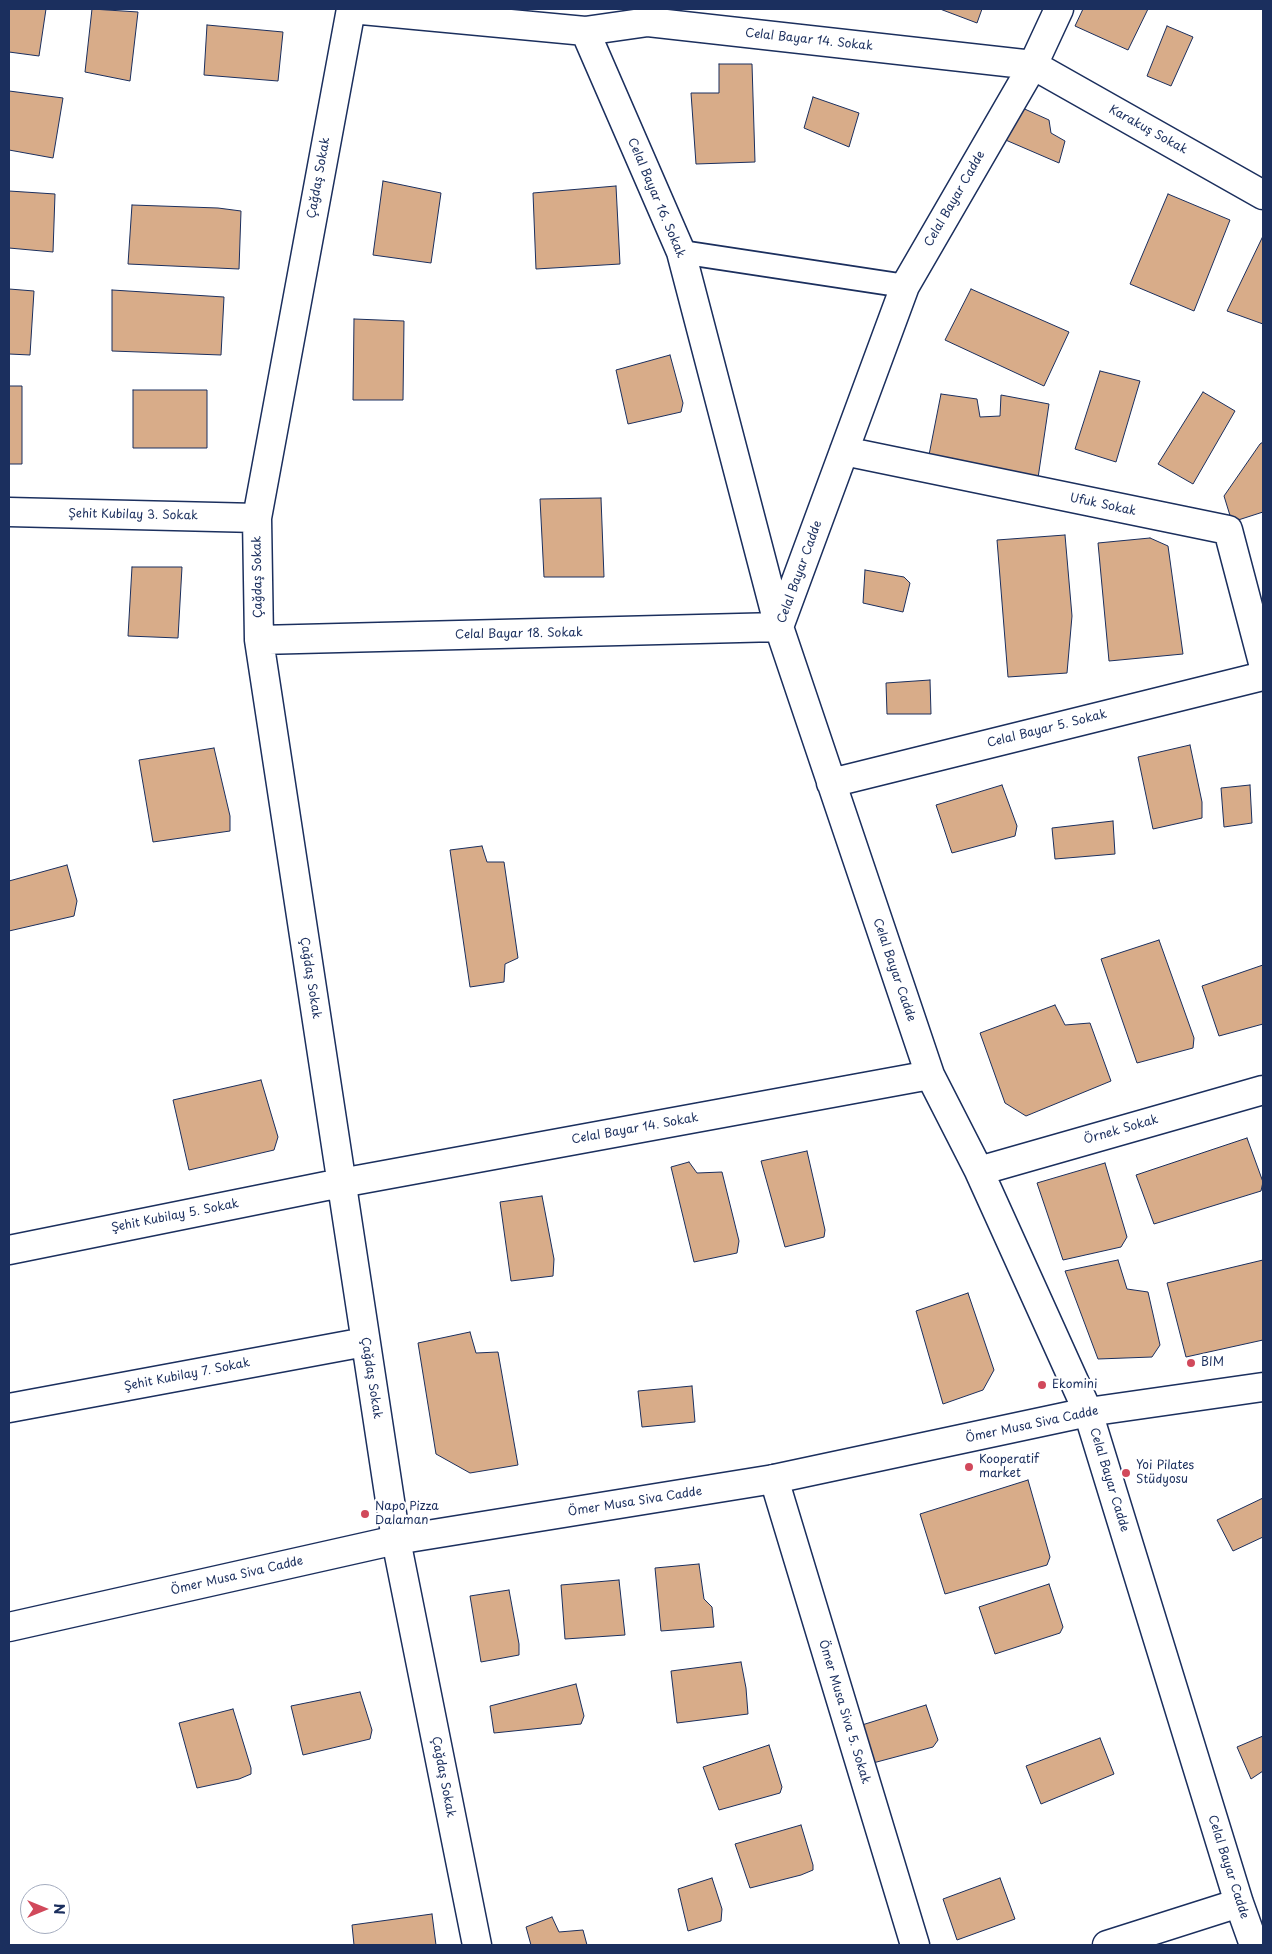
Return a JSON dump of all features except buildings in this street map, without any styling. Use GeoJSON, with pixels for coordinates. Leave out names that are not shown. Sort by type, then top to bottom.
{"type":"FeatureCollection","features":[{"type":"Feature","properties":{"kind":"street"},"geometry":{"type":"LineString","coordinates":[[351,9],[585,31]]}},
{"type":"Feature","properties":{"kind":"street","name":"Çağdaş Sokak"},"geometry":{"type":"LineString","coordinates":[[351,9],[257,518],[259,640],[396,1540],[477,1945]]}},
{"type":"Feature","properties":{"kind":"street","name":"Celal Bayar Cadde"},"geometry":{"type":"LineString","coordinates":[[1059,9],[1032,65],[905,286],[779,627],[930,1075],[979,1170],[1088,1412],[1238,1902],[1254,1945]]}},
{"type":"Feature","properties":{"kind":"street","name":"Celal Bayar 14. Sokak"},"geometry":{"type":"LineString","coordinates":[[585,31],[648,22],[1032,65]]}},
{"type":"Feature","properties":{"kind":"street","name":"Celal Bayar 16. Sokak"},"geometry":{"type":"LineString","coordinates":[[585,31],[681,252],[779,627]]}},
{"type":"Feature","properties":{"kind":"street","name":"Karakuş Sokak"},"geometry":{"type":"LineString","coordinates":[[1032,65],[1263,195]]}},
{"type":"Feature","properties":{"kind":"street","name":"Ufuk Sokak"},"geometry":{"type":"LineString","coordinates":[[844,451],[1228,530],[1263,663]]}},
{"type":"Feature","properties":{"kind":"street","name":"Şehit Kubilay 3. Sokak"},"geometry":{"type":"LineString","coordinates":[[9,512],[257,518]]}},
{"type":"Feature","properties":{"kind":"street","name":"Celal Bayar 18. Sokak"},"geometry":{"type":"LineString","coordinates":[[259,640],[779,627]]}},
{"type":"Feature","properties":{"kind":"street","name":"Celal Bayar 5. Sokak"},"geometry":{"type":"LineString","coordinates":[[831,783],[1263,676]]}},
{"type":"Feature","properties":{"kind":"street","name":"Celal Bayar 14. Sokak"},"geometry":{"type":"LineString","coordinates":[[341,1183],[930,1075]]}},
{"type":"Feature","properties":{"kind":"street","name":"Örnek Sokak"},"geometry":{"type":"LineString","coordinates":[[979,1170],[1263,1090]]}},
{"type":"Feature","properties":{"kind":"street","name":"Şehit Kubilay 5. Sokak"},"geometry":{"type":"LineString","coordinates":[[9,1250],[341,1183]]}},
{"type":"Feature","properties":{"kind":"street","name":"Şehit Kubilay 7. Sokak"},"geometry":{"type":"LineString","coordinates":[[9,1408],[365,1342]]}},
{"type":"Feature","properties":{"kind":"street","name":"Ömer Musa Siva Cadde"},"geometry":{"type":"LineString","coordinates":[[9,1627],[396,1540],[774,1479],[1088,1412],[1263,1387]]}},
{"type":"Feature","properties":{"kind":"street","name":"Ömer Musa Siva 5. Sokak"},"geometry":{"type":"LineString","coordinates":[[774,1479],[915,1945]]}},
{"type":"Feature","properties":{"kind":"street"},"geometry":{"type":"LineString","coordinates":[[1107,1945],[1238,1902]]}},
{"type":"Feature","properties":{"kind":"lane"},"geometry":{"type":"LineString","coordinates":[[681,252],[905,286]]}},
{"type":"Feature","properties":{"kind":"place","name":"BIM"},"geometry":{"type":"Point","coordinates":[1191,1363]}},
{"type":"Feature","properties":{"kind":"place","name":"Ekomini"},"geometry":{"type":"Point","coordinates":[1042,1385]}},
{"type":"Feature","properties":{"kind":"place","name":"Kooperatif market"},"geometry":{"type":"Point","coordinates":[969,1467]}},
{"type":"Feature","properties":{"kind":"place","name":"Yoi Pilates Stüdyosu"},"geometry":{"type":"Point","coordinates":[1126,1473]}},
{"type":"Feature","properties":{"kind":"place","name":"Napo Pizza Dalaman"},"geometry":{"type":"Point","coordinates":[365,1514]}}]}
